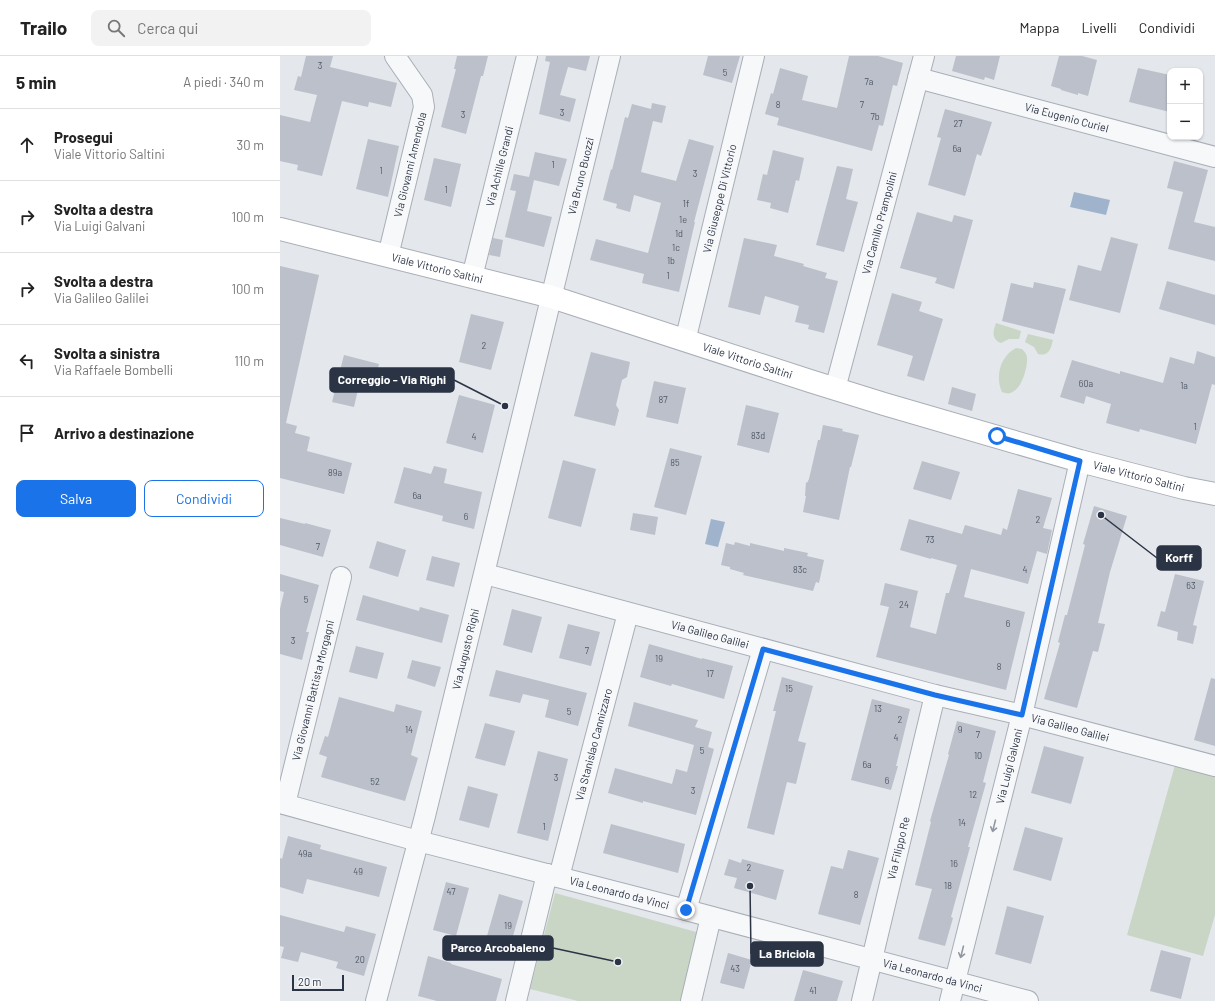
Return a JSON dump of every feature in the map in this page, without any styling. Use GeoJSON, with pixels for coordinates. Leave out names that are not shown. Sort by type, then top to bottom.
{"type":"FeatureCollection","features":[{"type":"Feature","properties":{"kind":"street","name":"Via Giovanni Amendola"},"geometry":{"type":"LineString","coordinates":[[388,256],[424,107],[422,94],[395,56]]}},
{"type":"Feature","properties":{"kind":"street","name":"Via Achille Grandi"},"geometry":{"type":"LineString","coordinates":[[472,277],[527,56]]}},
{"type":"Feature","properties":{"kind":"street","name":"Via Bruno Buozzi"},"geometry":{"type":"LineString","coordinates":[[552,297],[610,56]]}},
{"type":"Feature","properties":{"kind":"street","name":"Via Giuseppe Di Vittorio"},"geometry":{"type":"LineString","coordinates":[[684,340],[688,329],[754,56]]}},
{"type":"Feature","properties":{"kind":"street","name":"Via Camillo Prampolini"},"geometry":{"type":"LineString","coordinates":[[835,389],[924,56]]}},
{"type":"Feature","properties":{"kind":"street","name":"Via Eugenio Curiel"},"geometry":{"type":"LineString","coordinates":[[918,78],[1215,157]]}},
{"type":"Feature","properties":{"kind":"street","name":"Viale Vittorio Saltini"},"geometry":{"type":"LineString","coordinates":[[280,229],[552,297],[835,389],[1080,461],[1184,488],[1215,494]]}},
{"type":"Feature","properties":{"kind":"street","name":"Via Augusto Righi"},"geometry":{"type":"LineString","coordinates":[[376,1001],[485,574],[552,297]]}},
{"type":"Feature","properties":{"kind":"street","name":"Via Luigi Galvani"},"geometry":{"type":"LineString","coordinates":[[950,1001],[1022,715],[1080,461]]}},
{"type":"Feature","properties":{"kind":"street","name":"Via Galileo Galilei"},"geometry":{"type":"LineString","coordinates":[[485,574],[935,695],[1022,715],[1215,766]]}},
{"type":"Feature","properties":{"kind":"street","name":"Via Giovanni Battista Morgagni"},"geometry":{"type":"LineString","coordinates":[[283,803],[341,577]]}},
{"type":"Feature","properties":{"kind":"street","name":"Via Stanislao Cannizzaro"},"geometry":{"type":"LineString","coordinates":[[516,1001],[628,613]]}},
{"type":"Feature","properties":{"kind":"street"},"geometry":{"type":"LineString","coordinates":[[686,910],[763,649]]}},
{"type":"Feature","properties":{"kind":"street","name":"Via Filippo Re"},"geometry":{"type":"LineString","coordinates":[[862,1001],[935,695]]}},
{"type":"Feature","properties":{"kind":"street","name":"Via Leonardo da Vinci"},"geometry":{"type":"LineString","coordinates":[[283,803],[418,841],[553,875],[1028,1001]]}},
{"type":"Feature","properties":{"kind":"street"},"geometry":{"type":"LineString","coordinates":[[691,1001],[711,917]]}},
{"type":"Feature","properties":{"kind":"green space"},"geometry":{"type":"Polygon","coordinates":[[[996,323],[1021,331],[1019,339],[1009,339],[1001,343],[998,341],[994,337],[996,323]]]}},
{"type":"Feature","properties":{"kind":"green space"},"geometry":{"type":"Polygon","coordinates":[[[1028,334],[1053,340],[1049,351],[1042,355],[1038,354],[1034,347],[1025,342],[1028,334]]]}},
{"type":"Feature","properties":{"kind":"green space"},"geometry":{"type":"Polygon","coordinates":[[[1016,348],[1022,349],[1026,354],[1026,368],[1017,389],[1011,393],[1005,393],[1002,392],[1000,386],[1000,367],[1006,356],[1016,348]]]}},
{"type":"Feature","properties":{"kind":"green space"},"geometry":{"type":"Polygon","coordinates":[[[1175,765],[1215,776],[1215,915],[1203,956],[1127,935],[1175,765]]]}},
{"type":"Feature","properties":{"kind":"green space"},"geometry":{"type":"Polygon","coordinates":[[[555,893],[707,935],[689,1001],[578,1001],[530,989],[555,893]]]}},
{"type":"Feature","properties":{"kind":"water"},"geometry":{"type":"Polygon","coordinates":[[[1074,192],[1110,200],[1106,215],[1070,207],[1074,192]]]}},
{"type":"Feature","properties":{"kind":"water"},"geometry":{"type":"Polygon","coordinates":[[[711,519],[725,522],[718,547],[705,544],[711,519]]]}},
{"type":"Feature","properties":{"kind":"building"},"geometry":{"type":"Polygon","coordinates":[[[306,56],[333,56],[330,67],[397,83],[391,107],[369,102],[368,107],[342,101],[322,176],[297,170],[298,165],[280,161],[280,115],[310,122],[317,95],[294,90],[298,76],[301,77],[306,56]]]}},
{"type":"Feature","properties":{"kind":"building"},"geometry":{"type":"Polygon","coordinates":[[[457,56],[488,56],[483,76],[481,76],[466,134],[441,127],[456,69],[454,69],[457,56]]]}},
{"type":"Feature","properties":{"kind":"building"},"geometry":{"type":"Polygon","coordinates":[[[546,56],[590,56],[586,71],[568,67],[560,95],[576,99],[570,122],[539,114],[550,62],[545,61],[546,56]]]}},
{"type":"Feature","properties":{"kind":"building"},"geometry":{"type":"Polygon","coordinates":[[[708,56],[740,56],[732,83],[703,75],[708,56]]]}},
{"type":"Feature","properties":{"kind":"building"},"geometry":{"type":"Polygon","coordinates":[[[849,56],[878,56],[903,63],[897,86],[893,85],[883,126],[879,125],[872,151],[777,125],[779,118],[765,114],[771,93],[773,94],[780,68],[808,76],[802,100],[837,108],[849,56]]]}},
{"type":"Feature","properties":{"kind":"building"},"geometry":{"type":"Polygon","coordinates":[[[956,56],[1000,56],[994,80],[985,77],[984,80],[952,71],[956,56]]]}},
{"type":"Feature","properties":{"kind":"building"},"geometry":{"type":"Polygon","coordinates":[[[1059,56],[1082,56],[1097,60],[1088,96],[1078,93],[1078,95],[1051,86],[1059,56]]]}},
{"type":"Feature","properties":{"kind":"building"},"geometry":{"type":"Polygon","coordinates":[[[1138,68],[1167,74],[1167,111],[1129,102],[1138,68]]]}},
{"type":"Feature","properties":{"kind":"building"},"geometry":{"type":"Polygon","coordinates":[[[652,103],[666,106],[662,123],[653,121],[641,172],[676,181],[689,139],[714,146],[694,222],[679,292],[642,283],[644,274],[590,260],[596,239],[648,253],[661,203],[634,195],[630,212],[616,208],[617,204],[603,200],[625,117],[628,118],[632,104],[651,109],[652,103]]]}},
{"type":"Feature","properties":{"kind":"building"},"geometry":{"type":"Polygon","coordinates":[[[945,109],[992,122],[981,156],[977,154],[965,196],[928,185],[941,138],[937,137],[945,109]]]}},
{"type":"Feature","properties":{"kind":"building"},"geometry":{"type":"Polygon","coordinates":[[[368,139],[399,146],[388,197],[356,189],[368,139]]]}},
{"type":"Feature","properties":{"kind":"building"},"geometry":{"type":"Polygon","coordinates":[[[773,150],[804,158],[799,181],[796,180],[788,213],[770,208],[771,203],[757,200],[763,174],[767,175],[773,150]]]}},
{"type":"Feature","properties":{"kind":"building"},"geometry":{"type":"Polygon","coordinates":[[[535,152],[567,159],[559,186],[534,180],[527,211],[552,217],[544,247],[505,237],[516,191],[510,190],[514,174],[529,177],[535,152]]]}},
{"type":"Feature","properties":{"kind":"building"},"geometry":{"type":"Polygon","coordinates":[[[434,158],[461,164],[451,207],[424,200],[434,158]]]}},
{"type":"Feature","properties":{"kind":"building"},"geometry":{"type":"Polygon","coordinates":[[[1174,161],[1208,170],[1194,222],[1215,227],[1215,261],[1168,249],[1183,192],[1167,188],[1174,161]]]}},
{"type":"Feature","properties":{"kind":"building"},"geometry":{"type":"Polygon","coordinates":[[[837,166],[853,169],[846,199],[858,202],[844,252],[816,245],[837,166]]]}},
{"type":"Feature","properties":{"kind":"building"},"geometry":{"type":"Polygon","coordinates":[[[917,212],[952,222],[954,215],[973,220],[954,289],[935,283],[937,278],[900,268],[917,212]]]}},
{"type":"Feature","properties":{"kind":"building"},"geometry":{"type":"Polygon","coordinates":[[[1111,237],[1138,244],[1120,313],[1069,300],[1078,265],[1101,271],[1111,237]]]}},
{"type":"Feature","properties":{"kind":"building"},"geometry":{"type":"Polygon","coordinates":[[[493,238],[503,240],[500,257],[489,255],[493,238]]]}},
{"type":"Feature","properties":{"kind":"building"},"geometry":{"type":"Polygon","coordinates":[[[744,238],[777,245],[774,256],[804,264],[803,266],[827,273],[825,278],[838,281],[824,333],[808,329],[809,325],[795,322],[799,306],[765,296],[760,315],[728,307],[744,238]]]}},
{"type":"Feature","properties":{"kind":"building"},"geometry":{"type":"Polygon","coordinates":[[[280,266],[319,275],[286,423],[297,426],[295,433],[310,437],[307,451],[352,463],[344,494],[280,478],[280,266]]]}},
{"type":"Feature","properties":{"kind":"building"},"geometry":{"type":"Polygon","coordinates":[[[1167,281],[1215,295],[1215,325],[1159,309],[1167,281]]]}},
{"type":"Feature","properties":{"kind":"building"},"geometry":{"type":"Polygon","coordinates":[[[1034,282],[1066,289],[1054,334],[1002,321],[1011,283],[1033,288],[1034,282]]]}},
{"type":"Feature","properties":{"kind":"building"},"geometry":{"type":"Polygon","coordinates":[[[892,293],[922,302],[919,311],[943,319],[924,381],[907,376],[913,356],[877,345],[892,293]]]}},
{"type":"Feature","properties":{"kind":"building"},"geometry":{"type":"Polygon","coordinates":[[[471,314],[504,322],[491,370],[459,362],[471,314]]]}},
{"type":"Feature","properties":{"kind":"building"},"geometry":{"type":"Polygon","coordinates":[[[1197,351],[1215,357],[1215,385],[1212,384],[1196,444],[1140,429],[1139,432],[1106,423],[1111,404],[1086,396],[1084,404],[1060,397],[1072,360],[1120,374],[1120,371],[1163,383],[1170,357],[1194,364],[1197,351]]]}},
{"type":"Feature","properties":{"kind":"building"},"geometry":{"type":"Polygon","coordinates":[[[591,352],[630,362],[627,377],[622,380],[616,405],[619,410],[615,426],[574,416],[591,352]]]}},
{"type":"Feature","properties":{"kind":"building"},"geometry":{"type":"Polygon","coordinates":[[[344,355],[379,364],[373,389],[359,385],[354,407],[332,402],[344,355]]]}},
{"type":"Feature","properties":{"kind":"building"},"geometry":{"type":"Polygon","coordinates":[[[654,381],[686,388],[678,424],[646,417],[654,381]]]}},
{"type":"Feature","properties":{"kind":"building"},"geometry":{"type":"Polygon","coordinates":[[[952,387],[976,394],[972,411],[948,404],[952,387]]]}},
{"type":"Feature","properties":{"kind":"building"},"geometry":{"type":"Polygon","coordinates":[[[459,395],[495,405],[483,453],[446,443],[459,395]]]}},
{"type":"Feature","properties":{"kind":"building"},"geometry":{"type":"Polygon","coordinates":[[[746,405],[779,413],[769,453],[737,445],[746,405]]]}},
{"type":"Feature","properties":{"kind":"building"},"geometry":{"type":"Polygon","coordinates":[[[823,425],[843,429],[842,431],[859,435],[850,467],[839,520],[803,512],[806,496],[806,482],[807,483],[809,479],[823,425]]]}},
{"type":"Feature","properties":{"kind":"building"},"geometry":{"type":"Polygon","coordinates":[[[670,448],[702,456],[686,515],[654,507],[670,448]]]}},
{"type":"Feature","properties":{"kind":"building"},"geometry":{"type":"Polygon","coordinates":[[[563,460],[596,469],[581,527],[548,518],[563,460]]]}},
{"type":"Feature","properties":{"kind":"building"},"geometry":{"type":"Polygon","coordinates":[[[922,461],[960,472],[951,500],[913,489],[922,461]]]}},
{"type":"Feature","properties":{"kind":"building"},"geometry":{"type":"Polygon","coordinates":[[[434,466],[447,469],[444,483],[482,492],[474,529],[442,521],[443,516],[394,503],[404,467],[431,474],[434,466]]]}},
{"type":"Feature","properties":{"kind":"building"},"geometry":{"type":"Polygon","coordinates":[[[1018,489],[1052,498],[1043,528],[1052,530],[1047,554],[1037,551],[1028,584],[971,569],[964,597],[1025,612],[1006,690],[876,657],[889,607],[880,605],[885,583],[918,591],[910,627],[936,634],[946,593],[949,593],[957,565],[900,550],[909,519],[962,534],[965,525],[1001,535],[1003,528],[1007,530],[1018,489]]]}},
{"type":"Feature","properties":{"kind":"building"},"geometry":{"type":"Polygon","coordinates":[[[1094,506],[1127,516],[1110,572],[1098,623],[1105,624],[1098,652],[1093,651],[1077,708],[1044,699],[1060,643],[1058,642],[1065,615],[1067,615],[1085,545],[1083,544],[1094,506]]]}},
{"type":"Feature","properties":{"kind":"building"},"geometry":{"type":"Polygon","coordinates":[[[633,513],[658,517],[655,535],[630,530],[633,513]]]}},
{"type":"Feature","properties":{"kind":"building"},"geometry":{"type":"Polygon","coordinates":[[[280,518],[331,530],[323,557],[280,545],[280,518]]]}},
{"type":"Feature","properties":{"kind":"building"},"geometry":{"type":"Polygon","coordinates":[[[377,541],[406,550],[398,577],[369,568],[377,541]]]}},
{"type":"Feature","properties":{"kind":"building"},"geometry":{"type":"Polygon","coordinates":[[[735,542],[750,546],[750,543],[784,551],[784,548],[808,553],[807,556],[824,560],[819,583],[816,582],[813,591],[743,575],[744,573],[721,565],[726,543],[734,545],[735,542]]]}},
{"type":"Feature","properties":{"kind":"building"},"geometry":{"type":"Polygon","coordinates":[[[432,556],[460,563],[454,587],[426,580],[432,556]]]}},
{"type":"Feature","properties":{"kind":"building"},"geometry":{"type":"Polygon","coordinates":[[[280,574],[319,585],[306,632],[309,632],[302,660],[280,654],[280,609],[284,592],[280,591],[280,574]]]}},
{"type":"Feature","properties":{"kind":"building"},"geometry":{"type":"Polygon","coordinates":[[[1175,574],[1204,581],[1193,625],[1197,626],[1193,644],[1177,640],[1178,632],[1157,626],[1161,611],[1165,612],[1175,574]]]}},
{"type":"Feature","properties":{"kind":"building"},"geometry":{"type":"Polygon","coordinates":[[[363,595],[419,611],[420,607],[449,615],[442,643],[356,620],[363,595]]]}},
{"type":"Feature","properties":{"kind":"building"},"geometry":{"type":"Polygon","coordinates":[[[512,609],[542,617],[532,653],[503,645],[512,609]]]}},
{"type":"Feature","properties":{"kind":"building"},"geometry":{"type":"Polygon","coordinates":[[[568,624],[600,632],[591,666],[559,658],[568,624]]]}},
{"type":"Feature","properties":{"kind":"building"},"geometry":{"type":"Polygon","coordinates":[[[649,644],[733,666],[724,699],[672,684],[671,686],[640,677],[649,644]]]}},
{"type":"Feature","properties":{"kind":"building"},"geometry":{"type":"Polygon","coordinates":[[[356,646],[384,653],[377,679],[349,672],[356,646]]]}},
{"type":"Feature","properties":{"kind":"building"},"geometry":{"type":"Polygon","coordinates":[[[412,660],[441,667],[435,687],[407,678],[412,660]]]}},
{"type":"Feature","properties":{"kind":"building"},"geometry":{"type":"Polygon","coordinates":[[[496,670],[587,693],[578,726],[545,717],[549,700],[523,694],[520,703],[489,696],[496,670]]]}},
{"type":"Feature","properties":{"kind":"building"},"geometry":{"type":"Polygon","coordinates":[[[782,677],[813,686],[798,741],[806,743],[796,784],[787,782],[774,835],[747,828],[776,711],[773,711],[782,677]]]}},
{"type":"Feature","properties":{"kind":"building"},"geometry":{"type":"Polygon","coordinates":[[[1211,678],[1215,679],[1215,746],[1194,740],[1211,678]]]}},
{"type":"Feature","properties":{"kind":"building"},"geometry":{"type":"Polygon","coordinates":[[[339,697],[394,712],[396,704],[422,711],[411,755],[418,758],[405,801],[321,777],[327,757],[319,754],[325,736],[328,737],[339,697]]]}},
{"type":"Feature","properties":{"kind":"building"},"geometry":{"type":"Polygon","coordinates":[[[872,699],[910,709],[896,766],[898,766],[891,790],[851,780],[872,699]]]}},
{"type":"Feature","properties":{"kind":"building"},"geometry":{"type":"Polygon","coordinates":[[[634,702],[698,720],[695,727],[712,732],[708,747],[714,749],[696,815],[643,801],[643,803],[608,793],[615,768],[672,784],[676,769],[687,772],[694,745],[628,726],[634,702]]]}},
{"type":"Feature","properties":{"kind":"building"},"geometry":{"type":"Polygon","coordinates":[[[957,721],[996,731],[983,782],[986,783],[968,847],[970,847],[951,917],[953,918],[945,946],[918,939],[932,889],[915,885],[931,822],[930,821],[957,721]]]}},
{"type":"Feature","properties":{"kind":"building"},"geometry":{"type":"Polygon","coordinates":[[[485,723],[515,731],[505,766],[475,758],[485,723]]]}},
{"type":"Feature","properties":{"kind":"building"},"geometry":{"type":"Polygon","coordinates":[[[1044,746],[1084,757],[1071,804],[1031,793],[1044,746]]]}},
{"type":"Feature","properties":{"kind":"building"},"geometry":{"type":"Polygon","coordinates":[[[538,751],[568,759],[548,841],[517,833],[538,751]]]}},
{"type":"Feature","properties":{"kind":"building"},"geometry":{"type":"Polygon","coordinates":[[[468,786],[498,794],[489,828],[459,820],[468,786]]]}},
{"type":"Feature","properties":{"kind":"building"},"geometry":{"type":"Polygon","coordinates":[[[611,824],[685,844],[678,873],[603,853],[611,824]]]}},
{"type":"Feature","properties":{"kind":"building"},"geometry":{"type":"Polygon","coordinates":[[[1025,827],[1063,838],[1051,881],[1013,870],[1025,827]]]}},
{"type":"Feature","properties":{"kind":"building"},"geometry":{"type":"Polygon","coordinates":[[[288,836],[321,845],[320,849],[387,867],[379,897],[307,879],[303,894],[280,887],[280,858],[282,859],[288,836]]]}},
{"type":"Feature","properties":{"kind":"building"},"geometry":{"type":"Polygon","coordinates":[[[848,850],[879,858],[860,925],[818,914],[831,866],[843,869],[848,850]]]}},
{"type":"Feature","properties":{"kind":"building"},"geometry":{"type":"Polygon","coordinates":[[[729,859],[741,863],[742,859],[784,870],[776,900],[734,888],[737,878],[724,875],[729,859]]]}},
{"type":"Feature","properties":{"kind":"building"},"geometry":{"type":"Polygon","coordinates":[[[446,882],[469,888],[456,936],[433,930],[446,882]]]}},
{"type":"Feature","properties":{"kind":"building"},"geometry":{"type":"Polygon","coordinates":[[[499,894],[523,901],[509,950],[485,943],[499,894]]]}},
{"type":"Feature","properties":{"kind":"building"},"geometry":{"type":"Polygon","coordinates":[[[1007,906],[1044,916],[1031,964],[995,954],[1007,906]]]}},
{"type":"Feature","properties":{"kind":"building"},"geometry":{"type":"Polygon","coordinates":[[[280,915],[344,932],[346,926],[376,934],[364,976],[336,968],[338,962],[301,952],[298,962],[281,958],[284,947],[280,946],[280,915]]]}},
{"type":"Feature","properties":{"kind":"building"},"geometry":{"type":"Polygon","coordinates":[[[1161,950],[1191,958],[1181,999],[1150,991],[1161,950]]]}},
{"type":"Feature","properties":{"kind":"building"},"geometry":{"type":"Polygon","coordinates":[[[728,953],[752,960],[744,989],[720,983],[728,953]]]}},
{"type":"Feature","properties":{"kind":"building"},"geometry":{"type":"Polygon","coordinates":[[[428,956],[502,979],[496,1001],[437,1001],[418,996],[428,956]]]}},
{"type":"Feature","properties":{"kind":"building"},"geometry":{"type":"Polygon","coordinates":[[[803,970],[843,981],[837,1001],[794,1001],[803,970]]]}},
{"type":"Feature","properties":{"kind":"place","name":"Correggio - Via Righi"},"geometry":{"type":"Point","coordinates":[505,406]}},
{"type":"Feature","properties":{"kind":"place","name":"Korff"},"geometry":{"type":"Point","coordinates":[1101,515]}},
{"type":"Feature","properties":{"kind":"place","name":"La Briciola"},"geometry":{"type":"Point","coordinates":[750,886]}},
{"type":"Feature","properties":{"kind":"place","name":"Parco Arcobaleno"},"geometry":{"type":"Point","coordinates":[618,962]}},
{"type":"Feature","properties":{"kind":"route"},"geometry":{"type":"LineString","coordinates":[[686,910],[763,649],[935,695],[1022,715],[1080,461],[997,436]]}}]}
